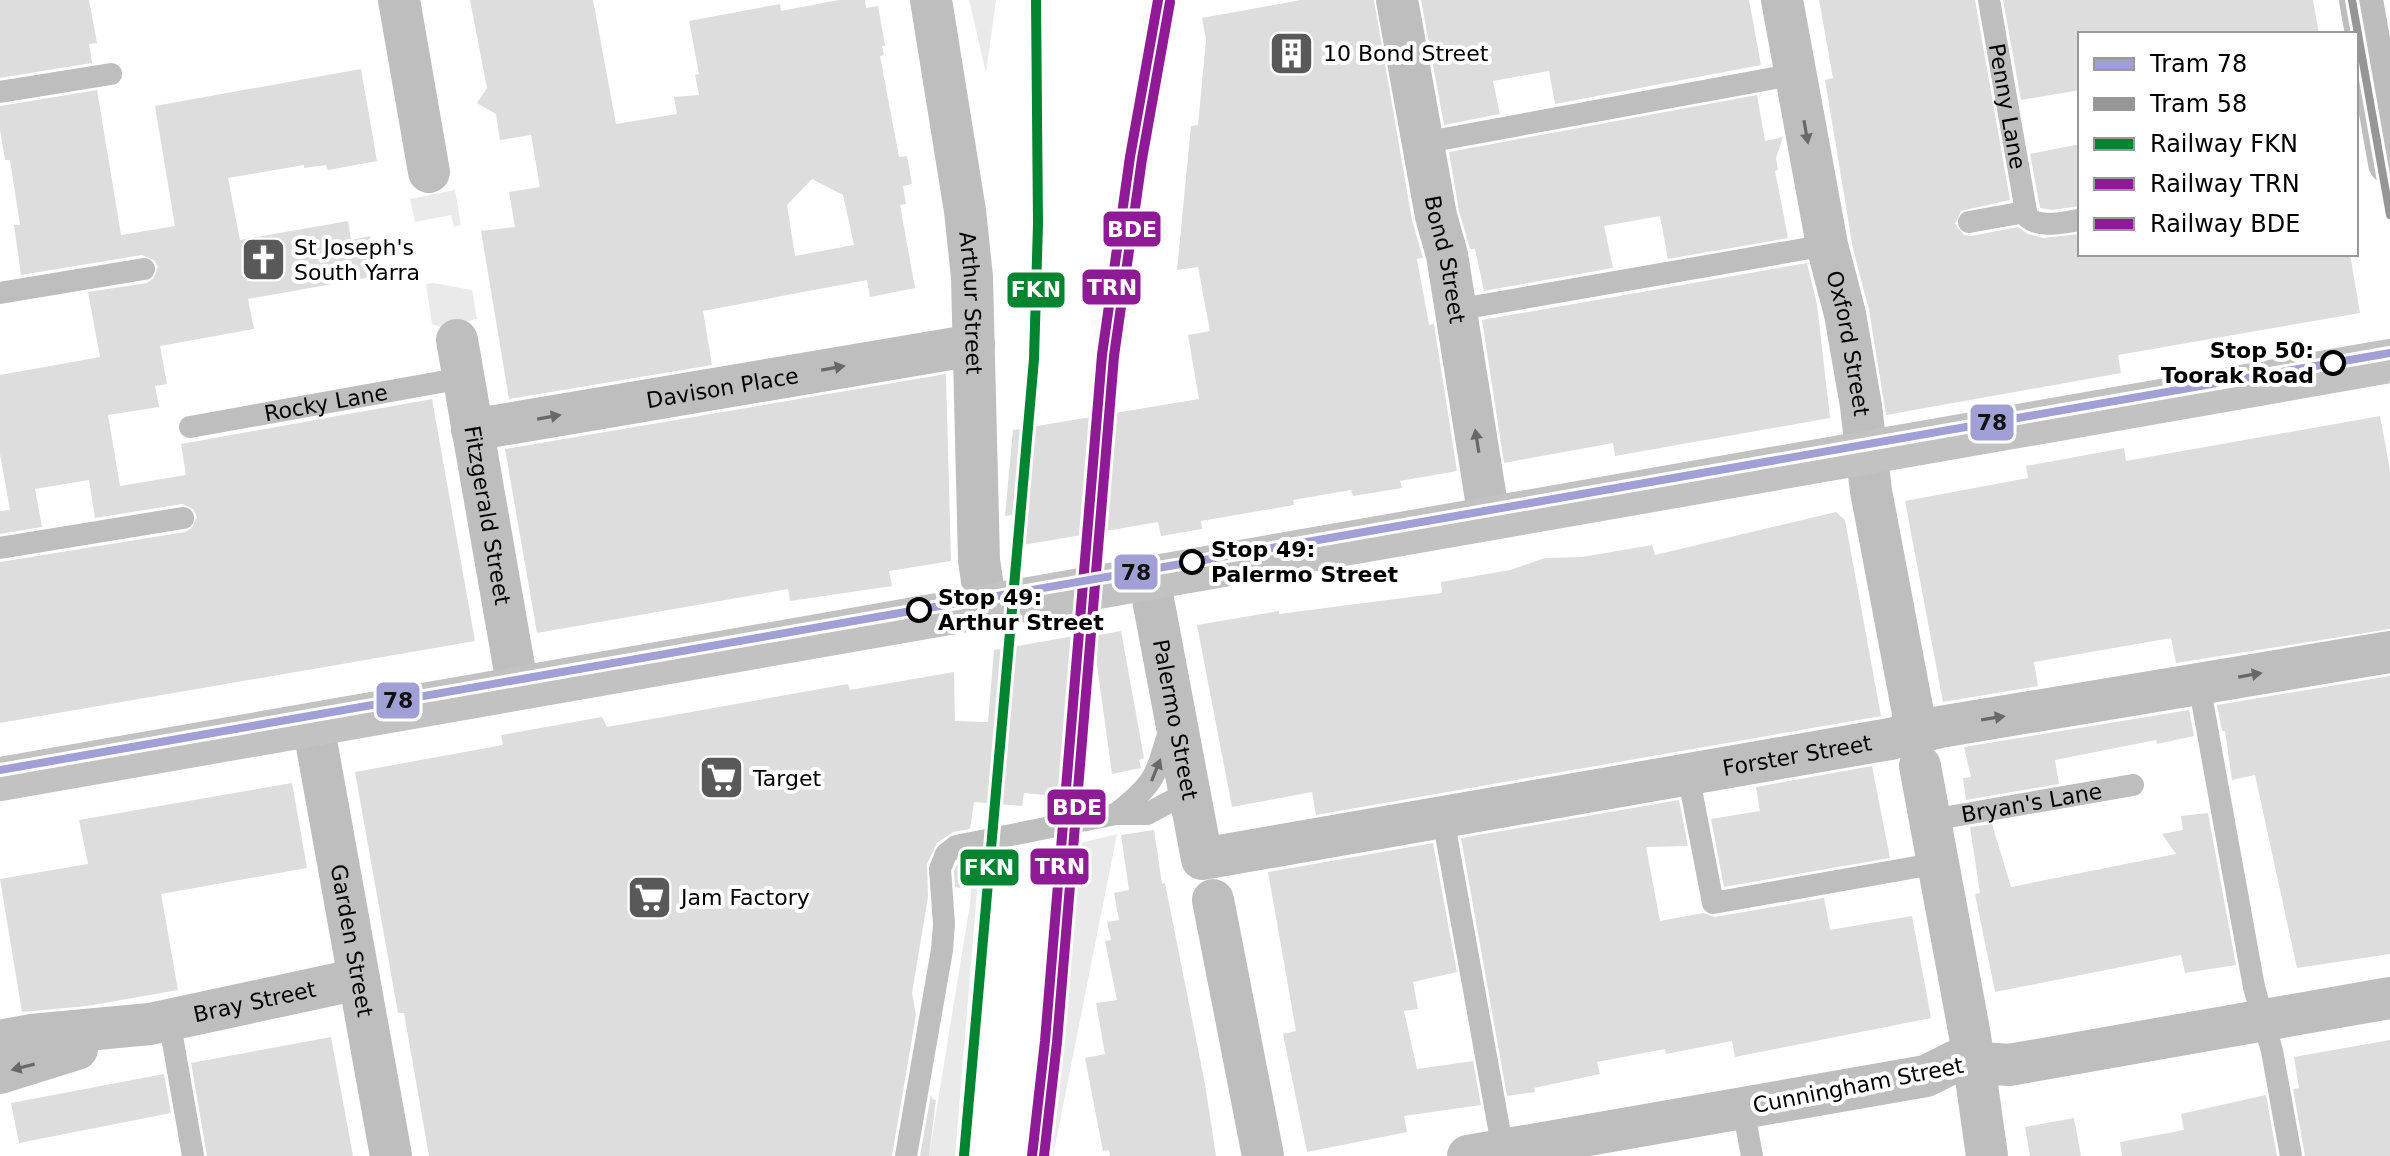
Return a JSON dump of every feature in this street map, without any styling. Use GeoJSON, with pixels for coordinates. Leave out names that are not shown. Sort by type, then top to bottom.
{"type":"FeatureCollection","features":[{"type":"Feature","properties":{"kind":"main road"},"geometry":{"type":"LineString","coordinates":[[2361,0],[2390,163]]}},
{"type":"Feature","properties":{"kind":"street"},"geometry":{"type":"LineString","coordinates":[[399,0],[429,172]]}},
{"type":"Feature","properties":{"kind":"street","name":"Arthur Street"},"geometry":{"type":"LineString","coordinates":[[931,0],[965,211],[972,277],[979,560],[986,608]]}},
{"type":"Feature","properties":{"kind":"street","name":"Bond Street"},"geometry":{"type":"LineString","coordinates":[[1397,0],[1436,216],[1447,255],[1489,518]]}},
{"type":"Feature","properties":{"kind":"street","name":"Oxford Street"},"geometry":{"type":"LineString","coordinates":[[1782,0],[1827,245],[1845,314],[1871,491],[1939,863],[1987,1156]]}},
{"type":"Feature","properties":{"kind":"street","name":"Davison Place"},"geometry":{"type":"LineString","coordinates":[[472,430],[974,345]]}},
{"type":"Feature","properties":{"kind":"street","name":"Fitzgerald Street"},"geometry":{"type":"LineString","coordinates":[[460,359],[518,689]]}},
{"type":"Feature","properties":{"kind":"street"},"geometry":{"type":"LineString","coordinates":[[0,779],[2390,361]]}},
{"type":"Feature","properties":{"kind":"street","name":"Palermo Street"},"geometry":{"type":"LineString","coordinates":[[1149,578],[1202,859]]}},
{"type":"Feature","properties":{"kind":"street","name":"Forster Street"},"geometry":{"type":"LineString","coordinates":[[1202,859],[1688,774],[1919,750],[1940,727],[2390,652]]}},
{"type":"Feature","properties":{"kind":"street","name":"Garden Street"},"geometry":{"type":"LineString","coordinates":[[313,724],[391,1156]]}},
{"type":"Feature","properties":{"kind":"street"},"geometry":{"type":"LineString","coordinates":[[1213,900],[1263,1156]]}},
{"type":"Feature","properties":{"kind":"street","name":"Bray Street"},"geometry":{"type":"LineString","coordinates":[[0,1041],[159,1022],[359,979]]}},
{"type":"Feature","properties":{"kind":"street","name":"Cunningham Street"},"geometry":{"type":"LineString","coordinates":[[1491,1154],[1926,1076],[1956,1061],[2009,1065],[2390,998]]}},
{"type":"Feature","properties":{"kind":"street","name":"Bray Street"},"geometry":{"type":"LineString","coordinates":[[0,1073],[36,1064],[159,1022]]}},
{"type":"Feature","properties":{"kind":"lane","name":"Penny Lane"},"geometry":{"type":"LineString","coordinates":[[1989,0],[2025,212]]}},
{"type":"Feature","properties":{"kind":"lane"},"geometry":{"type":"LineString","coordinates":[[0,92],[111,74]]}},
{"type":"Feature","properties":{"kind":"lane"},"geometry":{"type":"LineString","coordinates":[[1422,143],[1796,74]]}},
{"type":"Feature","properties":{"kind":"lane"},"geometry":{"type":"LineString","coordinates":[[1969,222],[2025,212],[2029,220],[2036,223],[2078,220]]}},
{"type":"Feature","properties":{"kind":"lane"},"geometry":{"type":"LineString","coordinates":[[1455,310],[1827,245]]}},
{"type":"Feature","properties":{"kind":"lane"},"geometry":{"type":"LineString","coordinates":[[0,293],[144,269]]}},
{"type":"Feature","properties":{"kind":"lane","name":"Rocky Lane"},"geometry":{"type":"LineString","coordinates":[[190,427],[460,359]]}},
{"type":"Feature","properties":{"kind":"lane"},"geometry":{"type":"LineString","coordinates":[[0,548],[183,518]]}},
{"type":"Feature","properties":{"kind":"lane"},"geometry":{"type":"LineString","coordinates":[[2199,684],[2254,987],[2272,1051],[2291,1156]]}},
{"type":"Feature","properties":{"kind":"lane"},"geometry":{"type":"LineString","coordinates":[[1116,814],[1151,784],[1174,712]]}},
{"type":"Feature","properties":{"kind":"lane"},"geometry":{"type":"LineString","coordinates":[[1688,774],[1713,903],[1939,863]]}},
{"type":"Feature","properties":{"kind":"lane","name":"Bryan's Lane"},"geometry":{"type":"LineString","coordinates":[[1931,820],[2133,785]]}},
{"type":"Feature","properties":{"kind":"lane"},"geometry":{"type":"LineString","coordinates":[[906,1156],[944,935],[940,889],[942,860],[962,844],[1116,814],[1147,814],[1190,791]]}},
{"type":"Feature","properties":{"kind":"lane"},"geometry":{"type":"LineString","coordinates":[[1443,818],[1491,1154]]}},
{"type":"Feature","properties":{"kind":"lane"},"geometry":{"type":"LineString","coordinates":[[159,1022],[193,1156]]}},
{"type":"Feature","properties":{"kind":"lane"},"geometry":{"type":"LineString","coordinates":[[1743,1108],[1752,1156]]}},
{"type":"Feature","properties":{"kind":"shaded area"},"geometry":{"type":"Polygon","coordinates":[[[969,0],[996,0],[986,73],[969,0]]]}},
{"type":"Feature","properties":{"kind":"shaded area"},"geometry":{"type":"Polygon","coordinates":[[[455,190],[461,225],[454,227],[451,215],[415,222],[410,199],[455,190]]]}},
{"type":"Feature","properties":{"kind":"shaded area"},"geometry":{"type":"Polygon","coordinates":[[[426,284],[472,290],[477,319],[441,327],[432,324],[426,284]]]}},
{"type":"Feature","properties":{"kind":"shaded area"},"geometry":{"type":"Polygon","coordinates":[[[1117,834],[1053,1156],[1041,1156],[1073,845],[1117,834]]]}},
{"type":"Feature","properties":{"kind":"shaded area"},"geometry":{"type":"Polygon","coordinates":[[[979,867],[955,1156],[929,1156],[973,869],[979,867]]]}},
{"type":"Feature","properties":{"kind":"building"},"geometry":{"type":"Polygon","coordinates":[[[0,0],[89,0],[97,43],[89,44],[92,63],[0,78],[0,0]]]}},
{"type":"Feature","properties":{"kind":"building"},"geometry":{"type":"Polygon","coordinates":[[[470,0],[593,0],[616,124],[677,114],[674,97],[699,95],[695,75],[699,74],[689,21],[780,4],[781,11],[839,0],[865,0],[866,8],[878,6],[885,46],[882,46],[884,55],[880,56],[899,157],[907,156],[912,184],[903,186],[906,204],[900,205],[915,288],[870,297],[867,280],[703,311],[712,365],[509,399],[481,231],[515,227],[509,192],[540,187],[531,135],[500,140],[496,114],[477,103],[487,88],[470,0]],[[812,179],[787,205],[795,256],[854,245],[843,195],[812,179]]]}},
{"type":"Feature","properties":{"kind":"building"},"geometry":{"type":"Polygon","coordinates":[[[1301,0],[1374,0],[1412,220],[1423,258],[1417,259],[1429,325],[1434,324],[1457,471],[1400,481],[1402,488],[1353,496],[1351,490],[1293,500],[1294,505],[1201,521],[1202,529],[1161,536],[1158,522],[1017,546],[1012,515],[1005,516],[1013,430],[1199,399],[1188,335],[1210,331],[1198,267],[1177,270],[1191,126],[1198,125],[1206,40],[1202,18],[1301,0]]]}},
{"type":"Feature","properties":{"kind":"building"},"geometry":{"type":"Polygon","coordinates":[[[1421,0],[1749,0],[1761,65],[1555,104],[1549,71],[1493,81],[1500,114],[1444,125],[1421,0]]]}},
{"type":"Feature","properties":{"kind":"building"},"geometry":{"type":"Polygon","coordinates":[[[1819,0],[1975,0],[2010,200],[1961,211],[1955,224],[1964,235],[2018,227],[2043,238],[2078,234],[2078,256],[2350,256],[2360,313],[2118,355],[2121,373],[1886,415],[1869,310],[1853,249],[1825,80],[1833,78],[1819,0]]]}},
{"type":"Feature","properties":{"kind":"building"},"geometry":{"type":"Polygon","coordinates":[[[2003,0],[2313,0],[2319,32],[2078,32],[2078,90],[2021,100],[2003,0]]]}},
{"type":"Feature","properties":{"kind":"building"},"geometry":{"type":"Polygon","coordinates":[[[361,69],[377,161],[328,170],[326,165],[304,168],[304,165],[228,178],[240,240],[348,221],[351,240],[370,236],[377,276],[248,299],[254,329],[160,346],[167,384],[155,386],[159,407],[108,415],[120,486],[186,475],[181,444],[432,399],[475,641],[0,723],[0,562],[185,532],[192,528],[197,517],[193,509],[182,504],[95,518],[89,480],[35,489],[42,527],[0,534],[0,511],[10,510],[0,454],[0,375],[100,357],[88,292],[147,283],[153,279],[158,267],[154,260],[142,255],[21,275],[14,225],[20,225],[10,160],[5,160],[0,106],[97,90],[121,235],[175,226],[155,106],[361,69]]]}},
{"type":"Feature","properties":{"kind":"building"},"geometry":{"type":"Polygon","coordinates":[[[1757,95],[1765,141],[1783,137],[1776,158],[1778,170],[1775,171],[1788,238],[1668,259],[1660,216],[1604,226],[1613,268],[1484,291],[1475,249],[1470,249],[1459,211],[1449,152],[1757,95]]]}},
{"type":"Feature","properties":{"kind":"building"},"geometry":{"type":"Polygon","coordinates":[[[2078,144],[2078,206],[2052,210],[2040,208],[2030,154],[2078,144]]]}},
{"type":"Feature","properties":{"kind":"building"},"geometry":{"type":"Polygon","coordinates":[[[1807,263],[1817,304],[1830,418],[1615,456],[1613,443],[1504,463],[1482,320],[1807,263]]]}},
{"type":"Feature","properties":{"kind":"building"},"geometry":{"type":"Polygon","coordinates":[[[946,374],[951,561],[889,571],[892,586],[790,601],[788,589],[537,633],[505,449],[946,374]]]}},
{"type":"Feature","properties":{"kind":"building"},"geometry":{"type":"Polygon","coordinates":[[[2380,416],[2390,470],[2390,629],[2176,663],[2171,638],[2034,662],[2038,686],[1943,702],[1905,501],[2028,478],[2026,466],[2124,448],[2126,461],[2380,416]]]}},
{"type":"Feature","properties":{"kind":"building"},"geometry":{"type":"Polygon","coordinates":[[[1836,512],[1845,520],[1881,716],[1316,815],[1312,792],[1232,807],[1197,625],[1279,611],[1279,614],[1442,593],[1441,582],[1510,570],[1545,558],[1582,557],[1652,545],[1655,555],[1836,512]]]}},
{"type":"Feature","properties":{"kind":"building"},"geometry":{"type":"Polygon","coordinates":[[[1121,631],[1144,758],[1139,760],[1141,768],[1112,774],[1093,636],[1121,631]]]}},
{"type":"Feature","properties":{"kind":"building","name":"Jam Factory"},"geometry":{"type":"Polygon","coordinates":[[[1074,636],[1075,639],[1087,637],[1066,797],[1024,793],[1022,806],[974,802],[970,829],[953,832],[937,843],[927,864],[928,897],[912,993],[916,1015],[892,1156],[429,1156],[404,1013],[398,1013],[355,772],[503,745],[501,735],[602,717],[607,727],[848,684],[850,690],[954,672],[955,721],[988,722],[994,650],[1074,636]]]}},
{"type":"Feature","properties":{"kind":"building"},"geometry":{"type":"Polygon","coordinates":[[[2390,676],[2390,954],[2297,968],[2255,775],[2232,780],[2225,731],[2222,731],[2217,705],[2390,676]]]}},
{"type":"Feature","properties":{"kind":"building"},"geometry":{"type":"Polygon","coordinates":[[[2189,710],[2194,736],[2157,744],[2156,740],[2055,760],[2059,784],[1966,800],[1963,778],[1971,777],[1964,747],[2189,710]]]}},
{"type":"Feature","properties":{"kind":"building"},"geometry":{"type":"Polygon","coordinates":[[[1872,766],[1890,858],[1724,887],[1711,819],[1760,811],[1756,787],[1872,766]]]}},
{"type":"Feature","properties":{"kind":"building"},"geometry":{"type":"Polygon","coordinates":[[[292,783],[307,868],[161,894],[178,990],[87,1006],[22,1012],[0,879],[88,864],[79,820],[292,783]]]}},
{"type":"Feature","properties":{"kind":"building"},"geometry":{"type":"Polygon","coordinates":[[[1679,800],[1688,846],[1646,847],[1660,921],[1703,913],[1715,917],[1824,898],[1830,930],[1912,916],[1931,1018],[1735,1057],[1732,1041],[1666,1054],[1665,1049],[1597,1062],[1600,1074],[1534,1088],[1535,1092],[1507,1096],[1461,838],[1679,800]]]}},
{"type":"Feature","properties":{"kind":"building"},"geometry":{"type":"Polygon","coordinates":[[[2208,813],[2236,965],[2185,973],[2181,955],[1995,992],[1975,894],[1980,893],[1970,827],[1992,824],[2011,887],[2176,854],[2162,834],[2183,830],[2181,816],[2208,813]]]}},
{"type":"Feature","properties":{"kind":"building"},"geometry":{"type":"Polygon","coordinates":[[[1154,830],[1162,884],[1165,883],[1205,1084],[1216,1156],[1110,1156],[1109,1150],[1103,1151],[1085,1058],[1105,1054],[1096,1003],[1117,1000],[1105,941],[1111,940],[1107,922],[1119,920],[1114,893],[1129,890],[1121,835],[1154,830]]]}},
{"type":"Feature","properties":{"kind":"building"},"geometry":{"type":"Polygon","coordinates":[[[1433,843],[1457,972],[1413,982],[1418,1009],[1404,1011],[1417,1069],[1473,1061],[1481,1105],[1404,1116],[1407,1132],[1307,1152],[1283,1034],[1296,1031],[1268,872],[1433,843]]]}},
{"type":"Feature","properties":{"kind":"building"},"geometry":{"type":"Polygon","coordinates":[[[965,859],[960,888],[955,887],[954,871],[958,863],[965,859]]]}},
{"type":"Feature","properties":{"kind":"building"},"geometry":{"type":"Polygon","coordinates":[[[331,1037],[353,1156],[207,1156],[191,1063],[331,1037]]]}},
{"type":"Feature","properties":{"kind":"building"},"geometry":{"type":"Polygon","coordinates":[[[2390,1040],[2390,1156],[2305,1156],[2293,1089],[2299,1088],[2294,1057],[2390,1040]]]}},
{"type":"Feature","properties":{"kind":"building"},"geometry":{"type":"Polygon","coordinates":[[[164,1074],[171,1113],[19,1143],[11,1103],[164,1074]]]}},
{"type":"Feature","properties":{"kind":"building"},"geometry":{"type":"Polygon","coordinates":[[[931,1094],[932,1099],[936,1100],[929,1156],[920,1156],[931,1094]]]}},
{"type":"Feature","properties":{"kind":"building"},"geometry":{"type":"Polygon","coordinates":[[[2266,1095],[2277,1156],[2122,1156],[2120,1142],[2184,1130],[2181,1114],[2266,1095]]]}},
{"type":"Feature","properties":{"kind":"building"},"geometry":{"type":"Polygon","coordinates":[[[2074,1118],[2081,1156],[2030,1156],[2025,1127],[2074,1118]]]}},
{"type":"Feature","properties":{"kind":"tram line","name":"58"},"geometry":{"type":"LineString","coordinates":[[2352,0],[2358,32]]}},
{"type":"Feature","properties":{"kind":"tram line","name":"58"},"geometry":{"type":"LineString","coordinates":[[2358,34],[2390,215]]}},
{"type":"Feature","properties":{"kind":"tram line","name":"78"},"geometry":{"type":"LineString","coordinates":[[0,770],[2390,353]]}},
{"type":"Feature","properties":{"kind":"rail line","name":"FKN"},"geometry":{"type":"LineString","coordinates":[[964,1156],[1034,359],[1038,224],[1036,0]]}},
{"type":"Feature","properties":{"kind":"rail line","name":"TRN"},"geometry":{"type":"LineString","coordinates":[[1032,1156],[1045,1041],[1102,355],[1130,157],[1158,0]]}},
{"type":"Feature","properties":{"kind":"rail line","name":"BDE"},"geometry":{"type":"LineString","coordinates":[[1044,1156],[1057,1042],[1114,356],[1142,159],[1170,2]]}},
{"type":"Feature","properties":{"kind":"place","name":"10 Bond Street"},"geometry":{"type":"Point","coordinates":[1292,53]}},
{"type":"Feature","properties":{"kind":"place","name":"St Joseph's South Yarra"},"geometry":{"type":"Point","coordinates":[263,260]}},
{"type":"Feature","properties":{"kind":"place","name":"Stop 50: Toorak Road"},"geometry":{"type":"Point","coordinates":[2333,363]}},
{"type":"Feature","properties":{"kind":"place","name":"Stop 49: Palermo Street"},"geometry":{"type":"Point","coordinates":[1192,562]}},
{"type":"Feature","properties":{"kind":"place","name":"Stop 49: Arthur Street"},"geometry":{"type":"Point","coordinates":[919,610]}},
{"type":"Feature","properties":{"kind":"place","name":"Target"},"geometry":{"type":"Point","coordinates":[722,778]}},
{"type":"Feature","properties":{"kind":"place","name":"Jam Factory"},"geometry":{"type":"Point","coordinates":[650,897]}}]}
